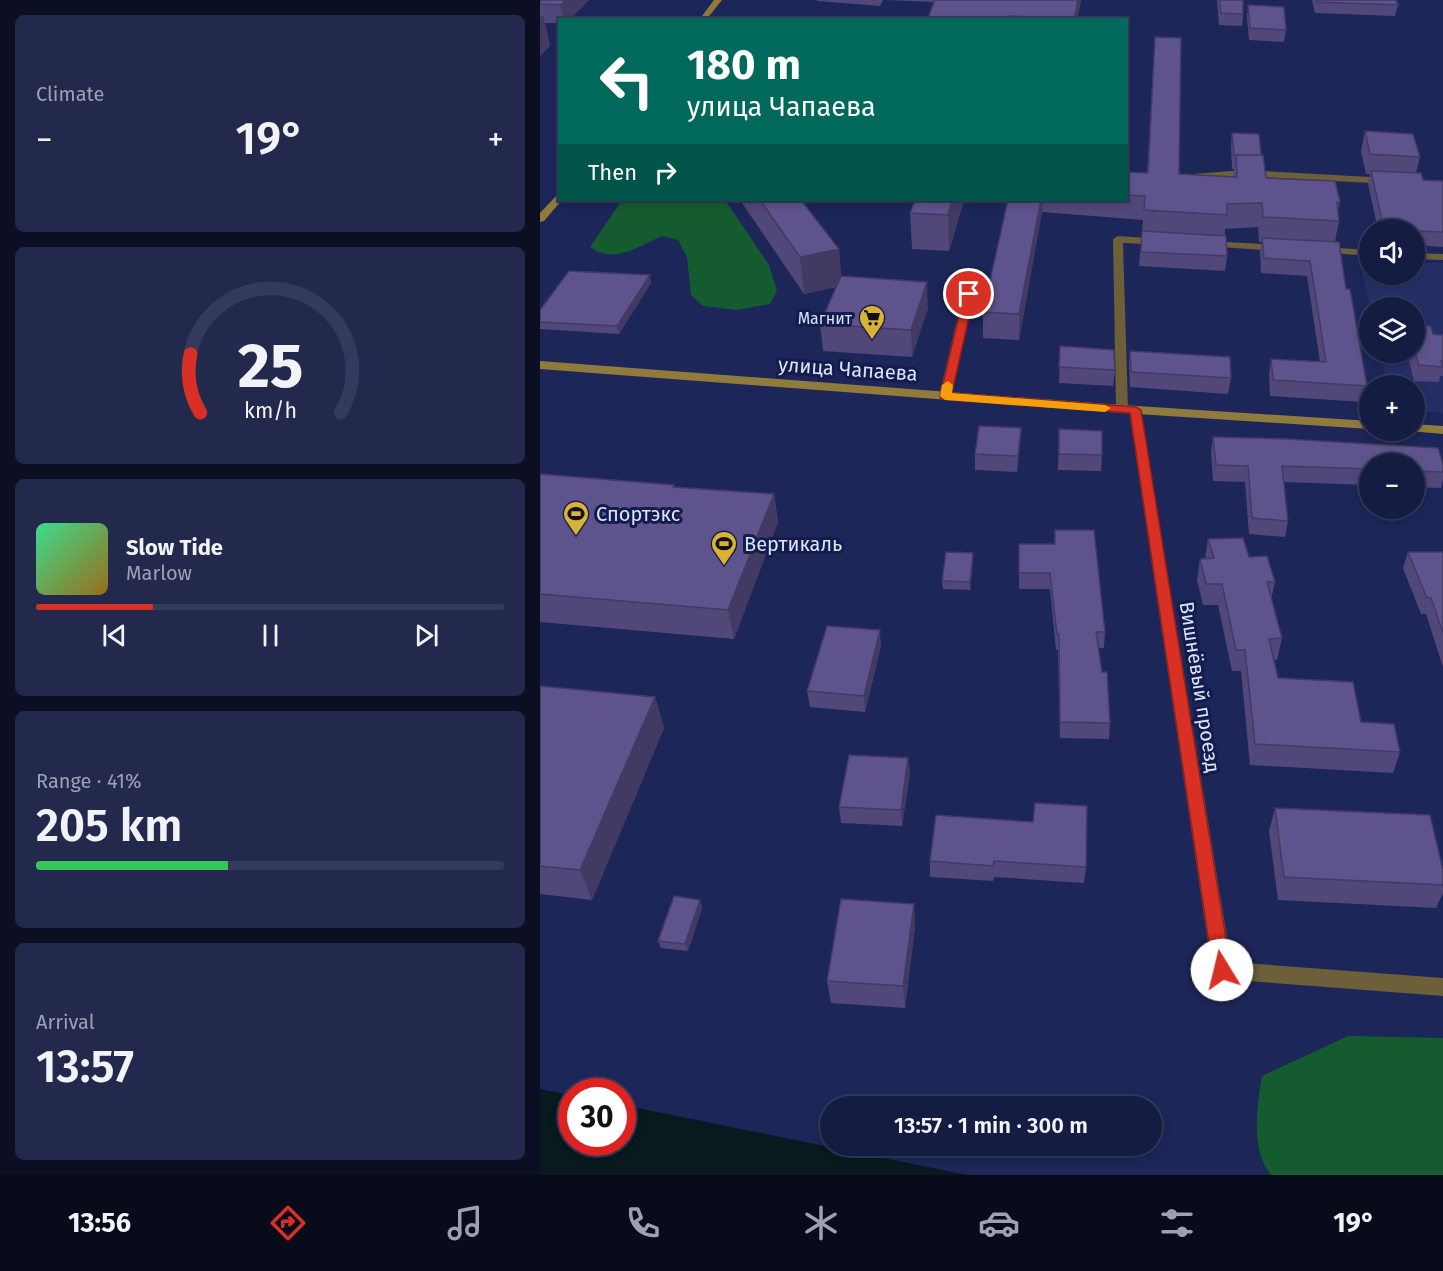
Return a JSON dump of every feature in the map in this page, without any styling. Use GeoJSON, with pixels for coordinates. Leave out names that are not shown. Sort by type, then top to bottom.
{"type":"FeatureCollection","features":[{"type":"Feature","properties":{"kind":"street"},"geometry":{"type":"LineString","coordinates":[[704,18],[718,0]]}},
{"type":"Feature","properties":{"kind":"street"},"geometry":{"type":"LineString","coordinates":[[1192,177],[1244,173],[1396,181]]}},
{"type":"Feature","properties":{"kind":"street"},"geometry":{"type":"LineString","coordinates":[[540,219],[558,197]]}},
{"type":"Feature","properties":{"kind":"street","name":"Вишнёвый проезд"},"geometry":{"type":"LineString","coordinates":[[1176,242],[1118,239],[1129,410],[1222,970],[1443,987]]}},
{"type":"Feature","properties":{"kind":"street"},"geometry":{"type":"LineString","coordinates":[[1198,244],[1290,249]]}},
{"type":"Feature","properties":{"kind":"street"},"geometry":{"type":"LineString","coordinates":[[1313,250],[1359,252]]}},
{"type":"Feature","properties":{"kind":"street"},"geometry":{"type":"LineString","coordinates":[[1425,256],[1443,257]]}},
{"type":"Feature","properties":{"kind":"street"},"geometry":{"type":"LineString","coordinates":[[945,396],[969,294]]}},
{"type":"Feature","properties":{"kind":"street","name":"улица Чапаева"},"geometry":{"type":"LineString","coordinates":[[540,365],[1129,410],[1359,424]]}},
{"type":"Feature","properties":{"kind":"street"},"geometry":{"type":"LineString","coordinates":[[1425,429],[1443,430]]}},
{"type":"Feature","properties":{"kind":"shaded area"},"geometry":{"type":"Polygon","coordinates":[[[1425,262],[1443,263],[1443,413],[1425,412],[1425,375],[1386,375],[1382,363],[1425,363],[1425,297],[1368,297],[1365,285],[1425,285],[1425,262]]]}},
{"type":"Feature","properties":{"kind":"shaded area"},"geometry":{"type":"Polygon","coordinates":[[[540,1089],[558,1092],[558,1156],[636,1156],[636,1108],[820,1145],[820,1156],[874,1156],[967,1175],[540,1175],[540,1089]]]}},
{"type":"Feature","properties":{"kind":"green space"},"geometry":{"type":"Polygon","coordinates":[[[621,201],[726,201],[769,265],[777,291],[770,304],[736,310],[703,306],[691,295],[687,257],[678,240],[662,236],[635,249],[617,254],[599,252],[590,247],[621,201]]]}},
{"type":"Feature","properties":{"kind":"green space"},"geometry":{"type":"Polygon","coordinates":[[[1348,1036],[1443,1038],[1443,1175],[1271,1175],[1264,1165],[1257,1127],[1262,1076],[1348,1036]]]}},
{"type":"Feature","properties":{"kind":"building"},"geometry":{"type":"Polygon","coordinates":[[[540,0],[566,0],[560,5],[540,4],[540,0]]]}},
{"type":"Feature","properties":{"kind":"building"},"geometry":{"type":"Polygon","coordinates":[[[935,0],[1078,0],[1074,18],[1009,16],[1008,18],[928,18],[935,0]]]}},
{"type":"Feature","properties":{"kind":"building"},"geometry":{"type":"Polygon","coordinates":[[[1220,0],[1243,0],[1243,14],[1221,13],[1220,0]]]}},
{"type":"Feature","properties":{"kind":"building"},"geometry":{"type":"Polygon","coordinates":[[[1317,0],[1396,0],[1398,5],[1317,2],[1317,0]]]}},
{"type":"Feature","properties":{"kind":"building"},"geometry":{"type":"Polygon","coordinates":[[[1248,5],[1284,7],[1286,30],[1250,28],[1248,5]]]}},
{"type":"Feature","properties":{"kind":"building"},"geometry":{"type":"Polygon","coordinates":[[[1155,37],[1181,38],[1179,174],[1237,177],[1236,155],[1263,155],[1266,178],[1335,181],[1340,202],[1337,202],[1339,221],[1263,217],[1262,203],[1227,204],[1227,215],[1144,210],[1145,196],[1128,195],[1128,172],[1148,173],[1155,37]]]}},
{"type":"Feature","properties":{"kind":"building"},"geometry":{"type":"Polygon","coordinates":[[[1365,131],[1413,134],[1420,157],[1370,154],[1365,131]]]}},
{"type":"Feature","properties":{"kind":"building"},"geometry":{"type":"Polygon","coordinates":[[[1232,133],[1259,134],[1261,155],[1234,155],[1232,133]]]}},
{"type":"Feature","properties":{"kind":"building"},"geometry":{"type":"Polygon","coordinates":[[[1371,171],[1421,173],[1423,180],[1443,181],[1443,232],[1425,231],[1425,219],[1382,219],[1371,171]]]}},
{"type":"Feature","properties":{"kind":"building"},"geometry":{"type":"Polygon","coordinates":[[[761,201],[802,201],[839,249],[800,257],[761,201]]]}},
{"type":"Feature","properties":{"kind":"building"},"geometry":{"type":"Polygon","coordinates":[[[915,201],[952,201],[948,215],[910,213],[915,201]]]}},
{"type":"Feature","properties":{"kind":"building"},"geometry":{"type":"Polygon","coordinates":[[[1008,201],[1041,201],[1019,314],[983,312],[1008,201]]]}},
{"type":"Feature","properties":{"kind":"building"},"geometry":{"type":"Polygon","coordinates":[[[1142,231],[1226,236],[1227,256],[1141,252],[1142,231]]]}},
{"type":"Feature","properties":{"kind":"building"},"geometry":{"type":"Polygon","coordinates":[[[1262,238],[1339,242],[1346,289],[1350,289],[1359,340],[1359,363],[1363,363],[1365,375],[1359,375],[1359,385],[1273,380],[1271,359],[1326,362],[1310,261],[1264,258],[1262,238]]]}},
{"type":"Feature","properties":{"kind":"building"},"geometry":{"type":"Polygon","coordinates":[[[569,271],[650,275],[617,326],[540,322],[540,310],[569,271]]]}},
{"type":"Feature","properties":{"kind":"building"},"geometry":{"type":"Polygon","coordinates":[[[841,276],[927,282],[911,330],[820,324],[841,276]]]}},
{"type":"Feature","properties":{"kind":"building"},"geometry":{"type":"Polygon","coordinates":[[[1425,326],[1431,326],[1433,334],[1443,335],[1443,361],[1441,361],[1443,367],[1419,365],[1418,363],[1425,363],[1425,326]]]}},
{"type":"Feature","properties":{"kind":"building"},"geometry":{"type":"Polygon","coordinates":[[[1060,346],[1114,350],[1115,370],[1059,367],[1060,346]]]}},
{"type":"Feature","properties":{"kind":"building"},"geometry":{"type":"Polygon","coordinates":[[[1130,351],[1230,357],[1231,378],[1131,372],[1130,351]]]}},
{"type":"Feature","properties":{"kind":"building"},"geometry":{"type":"Polygon","coordinates":[[[979,426],[1021,428],[1018,456],[975,454],[979,426]]]}},
{"type":"Feature","properties":{"kind":"building"},"geometry":{"type":"Polygon","coordinates":[[[1059,429],[1102,431],[1102,455],[1059,454],[1059,429]]]}},
{"type":"Feature","properties":{"kind":"building"},"geometry":{"type":"Polygon","coordinates":[[[1213,437],[1287,439],[1438,448],[1443,472],[1425,471],[1425,453],[1359,453],[1359,469],[1282,466],[1288,521],[1252,518],[1248,466],[1216,465],[1213,437]]]}},
{"type":"Feature","properties":{"kind":"building"},"geometry":{"type":"Polygon","coordinates":[[[540,474],[774,494],[728,610],[540,594],[540,474]]]}},
{"type":"Feature","properties":{"kind":"building"},"geometry":{"type":"Polygon","coordinates":[[[1055,530],[1094,530],[1105,632],[1096,632],[1102,672],[1107,672],[1110,723],[1060,722],[1059,634],[1057,634],[1050,573],[1019,573],[1019,544],[1055,544],[1055,530]]]}},
{"type":"Feature","properties":{"kind":"building"},"geometry":{"type":"Polygon","coordinates":[[[1243,538],[1249,557],[1267,556],[1275,582],[1267,582],[1282,638],[1269,639],[1278,678],[1353,682],[1361,722],[1394,724],[1400,752],[1255,744],[1245,650],[1236,650],[1222,584],[1206,584],[1200,559],[1214,558],[1208,539],[1243,538]]]}},
{"type":"Feature","properties":{"kind":"building"},"geometry":{"type":"Polygon","coordinates":[[[946,552],[973,553],[970,582],[942,581],[946,552]]]}},
{"type":"Feature","properties":{"kind":"building"},"geometry":{"type":"Polygon","coordinates":[[[1408,552],[1443,552],[1443,633],[1431,598],[1427,598],[1408,552]]]}},
{"type":"Feature","properties":{"kind":"building"},"geometry":{"type":"Polygon","coordinates":[[[827,626],[880,630],[864,696],[807,691],[827,626]]]}},
{"type":"Feature","properties":{"kind":"building"},"geometry":{"type":"Polygon","coordinates":[[[540,686],[655,697],[580,870],[540,866],[540,686]]]}},
{"type":"Feature","properties":{"kind":"building"},"geometry":{"type":"Polygon","coordinates":[[[849,755],[908,758],[901,810],[839,807],[849,755]]]}},
{"type":"Feature","properties":{"kind":"building"},"geometry":{"type":"Polygon","coordinates":[[[1035,803],[1087,806],[1086,867],[994,861],[993,866],[930,861],[936,815],[1033,822],[1035,803]]]}},
{"type":"Feature","properties":{"kind":"building"},"geometry":{"type":"Polygon","coordinates":[[[1275,808],[1430,815],[1443,870],[1443,885],[1284,877],[1275,808]]]}},
{"type":"Feature","properties":{"kind":"building"},"geometry":{"type":"Polygon","coordinates":[[[674,896],[700,900],[685,944],[658,941],[674,896]]]}},
{"type":"Feature","properties":{"kind":"building"},"geometry":{"type":"Polygon","coordinates":[[[841,899],[914,904],[903,986],[827,981],[841,899]]]}},
{"type":"Feature","properties":{"kind":"slow traffic"},"geometry":{"type":"LineString","coordinates":[[948,385],[945,396],[1105,408]]}},
{"type":"Feature","properties":{"kind":"place","name":"Магнит"},"geometry":{"type":"Point","coordinates":[872,341]}},
{"type":"Feature","properties":{"kind":"place","name":"Спортэкс"},"geometry":{"type":"Point","coordinates":[576,537]}},
{"type":"Feature","properties":{"kind":"place","name":"Вертикаль"},"geometry":{"type":"Point","coordinates":[724,567]}},
{"type":"Feature","properties":{"kind":"route"},"geometry":{"type":"LineString","coordinates":[[969,294],[945,396],[1136,410],[1222,970]]}}]}
